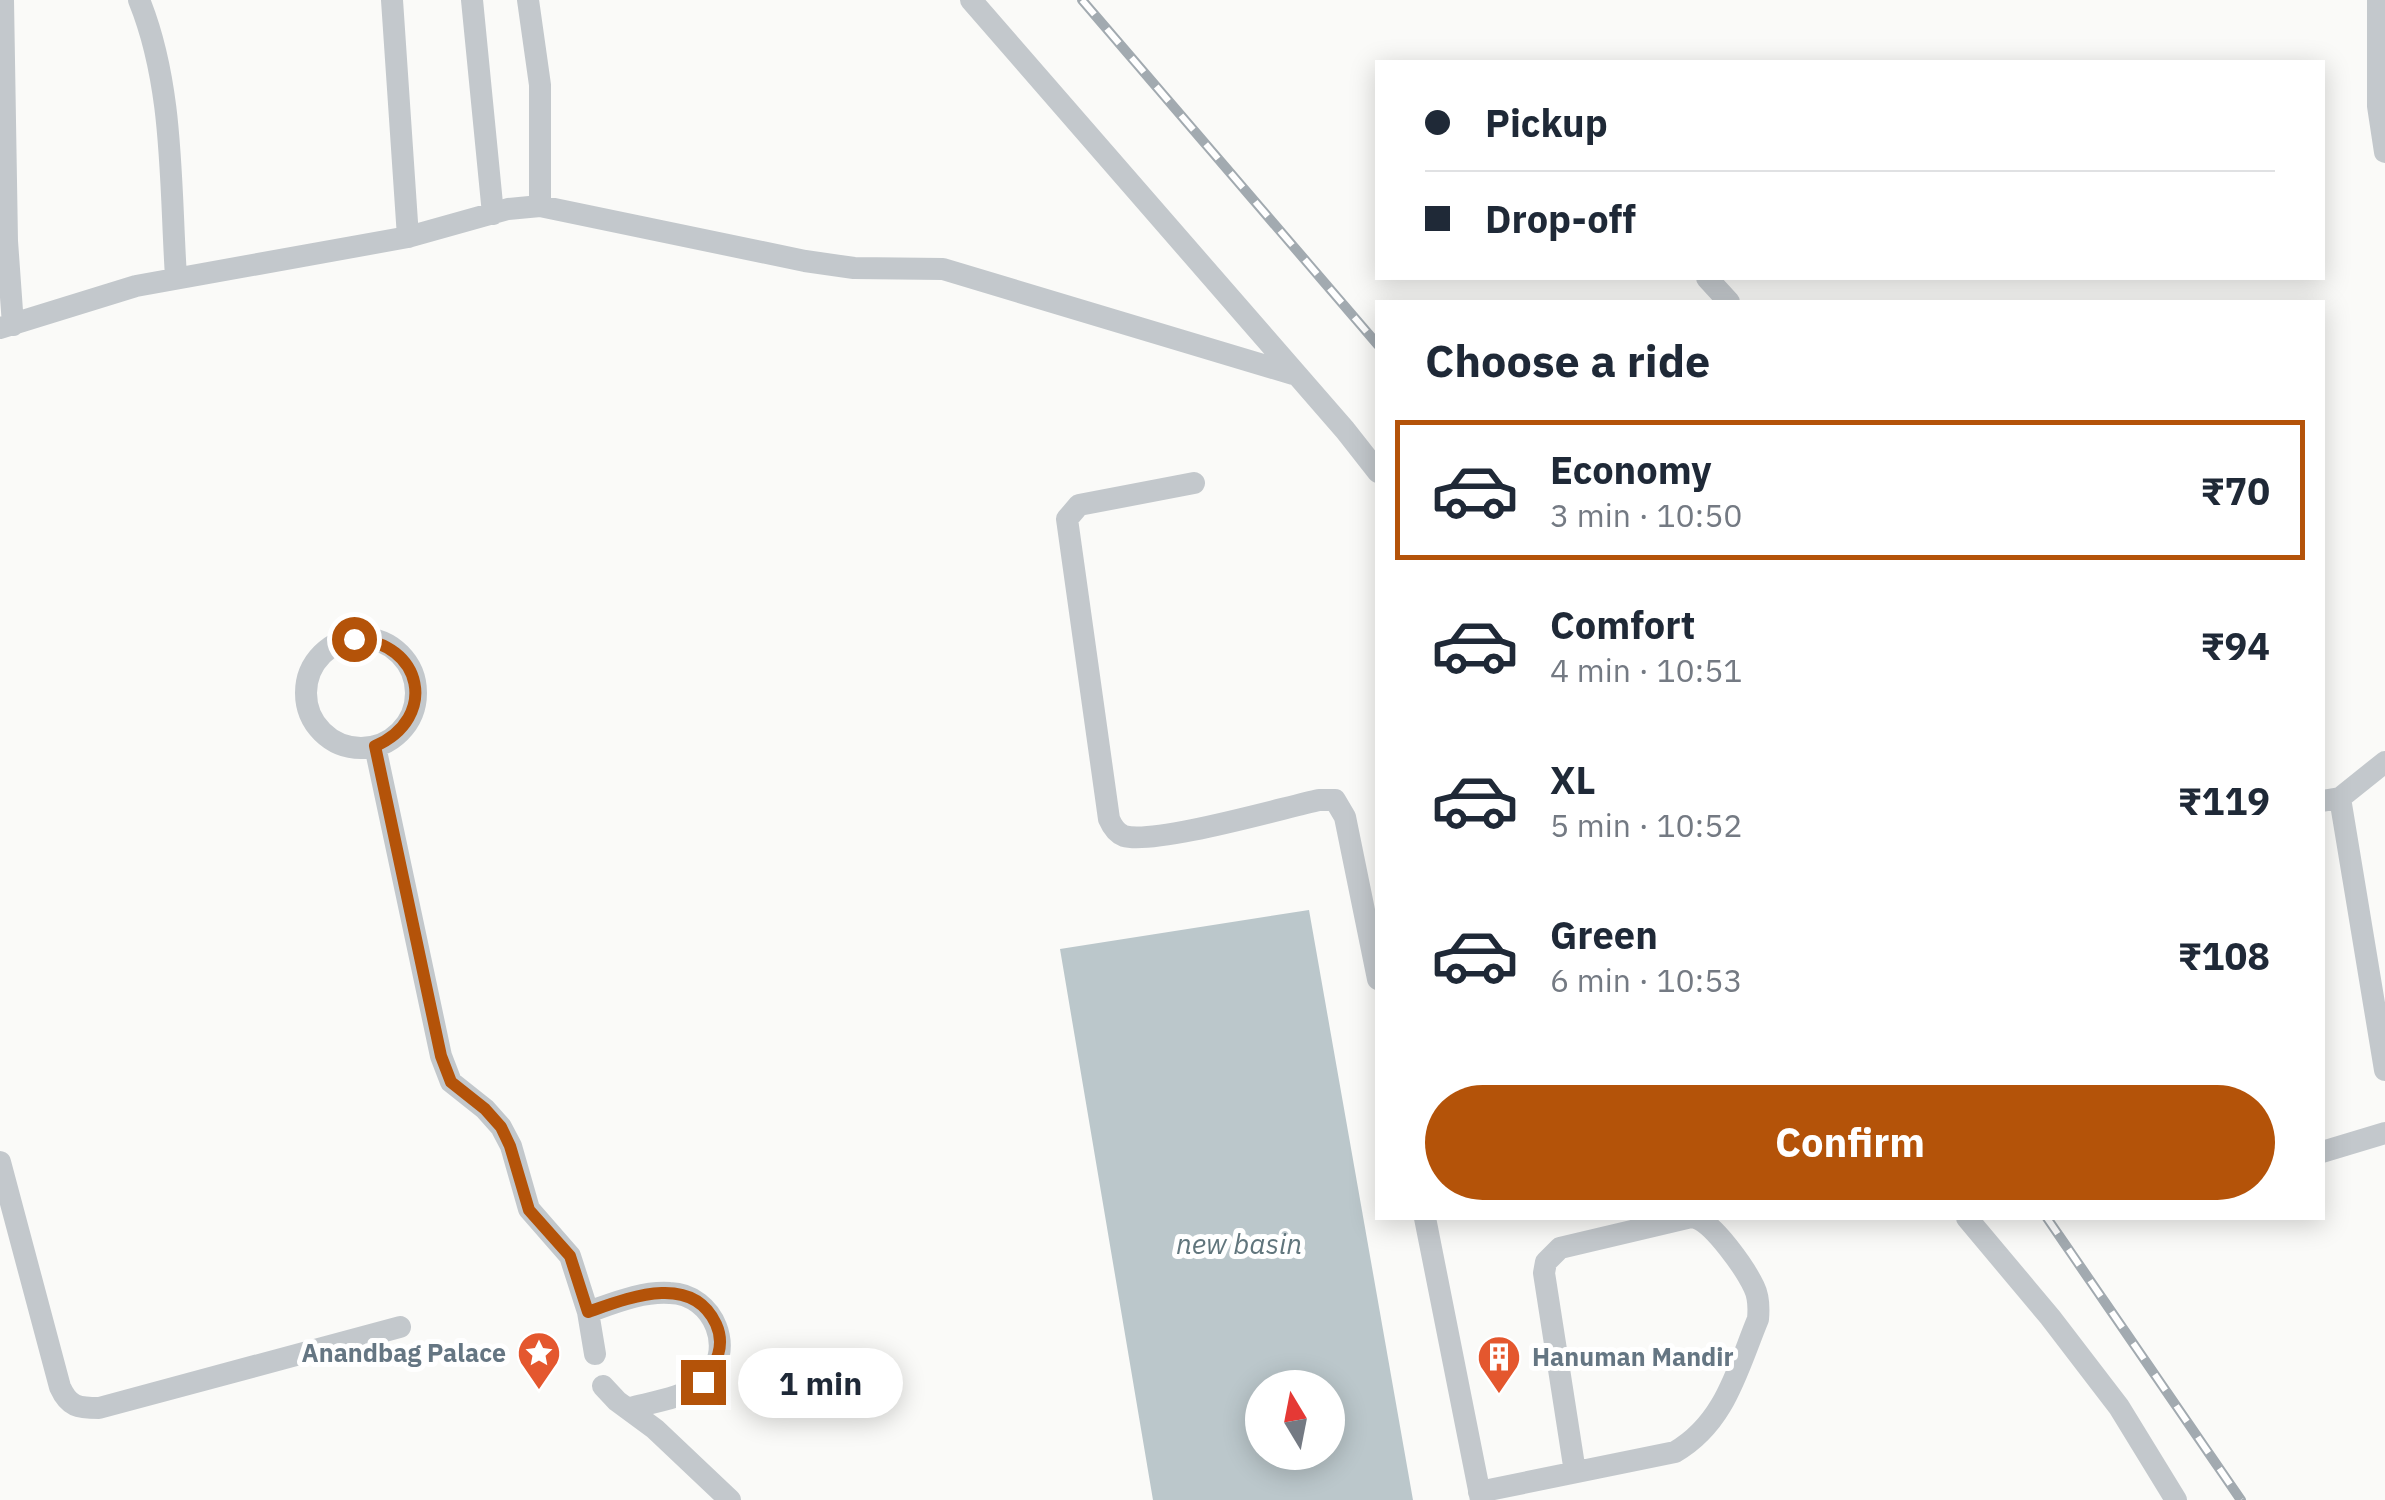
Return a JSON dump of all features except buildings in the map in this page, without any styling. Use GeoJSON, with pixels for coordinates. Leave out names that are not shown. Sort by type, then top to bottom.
{"type":"FeatureCollection","features":[{"type":"Feature","properties":{"kind":"street"},"geometry":{"type":"LineString","coordinates":[[3,0],[6,326],[81,300],[176,277],[408,237],[540,206],[805,261],[854,268],[943,269],[1293,374]]}},
{"type":"Feature","properties":{"kind":"street"},"geometry":{"type":"LineString","coordinates":[[138,0],[153,36],[162,90],[176,277]]}},
{"type":"Feature","properties":{"kind":"street"},"geometry":{"type":"LineString","coordinates":[[392,0],[408,237]]}},
{"type":"Feature","properties":{"kind":"street"},"geometry":{"type":"LineString","coordinates":[[472,0],[494,214]]}},
{"type":"Feature","properties":{"kind":"street"},"geometry":{"type":"LineString","coordinates":[[528,0],[540,86],[540,206]]}},
{"type":"Feature","properties":{"kind":"street"},"geometry":{"type":"LineString","coordinates":[[971,0],[1375,468]]}},
{"type":"Feature","properties":{"kind":"street"},"geometry":{"type":"LineString","coordinates":[[2378,0],[2378,106],[2385,152]]}},
{"type":"Feature","properties":{"kind":"street"},"geometry":{"type":"LineString","coordinates":[[1708,280],[1727,300]]}},
{"type":"Feature","properties":{"kind":"street"},"geometry":{"type":"LineString","coordinates":[[1194,482],[1079,504],[1067,519],[1109,819],[1123,836],[1156,836],[1319,800],[1335,800],[1346,817],[1375,965]]}},
{"type":"Feature","properties":{"kind":"street"},"geometry":{"type":"LineString","coordinates":[[354,639],[389,646],[403,658],[412,674],[414,710],[392,739],[375,746],[357,748],[324,735],[306,704],[311,670],[321,655],[336,644],[354,639]]}},
{"type":"Feature","properties":{"kind":"street"},"geometry":{"type":"LineString","coordinates":[[375,746],[441,1056],[451,1082],[501,1127],[529,1210],[570,1256],[588,1312],[595,1354]]}},
{"type":"Feature","properties":{"kind":"street"},"geometry":{"type":"LineString","coordinates":[[2385,762],[2331,799],[2385,1070]]}},
{"type":"Feature","properties":{"kind":"street"},"geometry":{"type":"LineString","coordinates":[[2325,1151],[2385,1134]]}},
{"type":"Feature","properties":{"kind":"street"},"geometry":{"type":"LineString","coordinates":[[0,1162],[60,1386],[66,1401],[79,1408],[100,1408],[400,1327]]}},
{"type":"Feature","properties":{"kind":"street"},"geometry":{"type":"LineString","coordinates":[[1425,1220],[1480,1496],[1676,1452],[1698,1440],[1718,1415],[1758,1319],[1759,1305],[1756,1289],[1712,1227],[1700,1220]]}},
{"type":"Feature","properties":{"kind":"street"},"geometry":{"type":"LineString","coordinates":[[1575,1472],[1544,1273],[1546,1262],[1560,1248],[1679,1220]]}},
{"type":"Feature","properties":{"kind":"street"},"geometry":{"type":"LineString","coordinates":[[1969,1220],[2119,1407],[2176,1500]]}},
{"type":"Feature","properties":{"kind":"street"},"geometry":{"type":"LineString","coordinates":[[588,1312],[644,1295],[669,1292],[690,1296],[707,1308],[717,1327],[721,1346],[716,1365],[703,1382],[683,1393],[630,1408]]}},
{"type":"Feature","properties":{"kind":"street"},"geometry":{"type":"LineString","coordinates":[[603,1386],[730,1500]]}},
{"type":"Feature","properties":{"kind":"water","name":"new basin"},"geometry":{"type":"Polygon","coordinates":[[[1309,910],[1413,1500],[1153,1500],[1060,949],[1309,910]]]}},
{"type":"Feature","properties":{"kind":"railway"},"geometry":{"type":"LineString","coordinates":[[1082,0],[1375,342]]}},
{"type":"Feature","properties":{"kind":"railway"},"geometry":{"type":"LineString","coordinates":[[2048,1220],[2241,1500]]}},
{"type":"Feature","properties":{"kind":"place","name":"Anandbag Palace"},"geometry":{"type":"Point","coordinates":[539,1391]}},
{"type":"Feature","properties":{"kind":"place","name":"Hanuman Mandir"},"geometry":{"type":"Point","coordinates":[1499,1395]}},
{"type":"Feature","properties":{"kind":"route"},"geometry":{"type":"LineString","coordinates":[[354,639],[389,646],[403,658],[416,692],[414,710],[405,726],[392,739],[375,746],[441,1056],[451,1082],[501,1127],[529,1210],[570,1256],[588,1312],[644,1295],[669,1292],[690,1296],[707,1308],[721,1346],[716,1365],[703,1382]]}}]}
